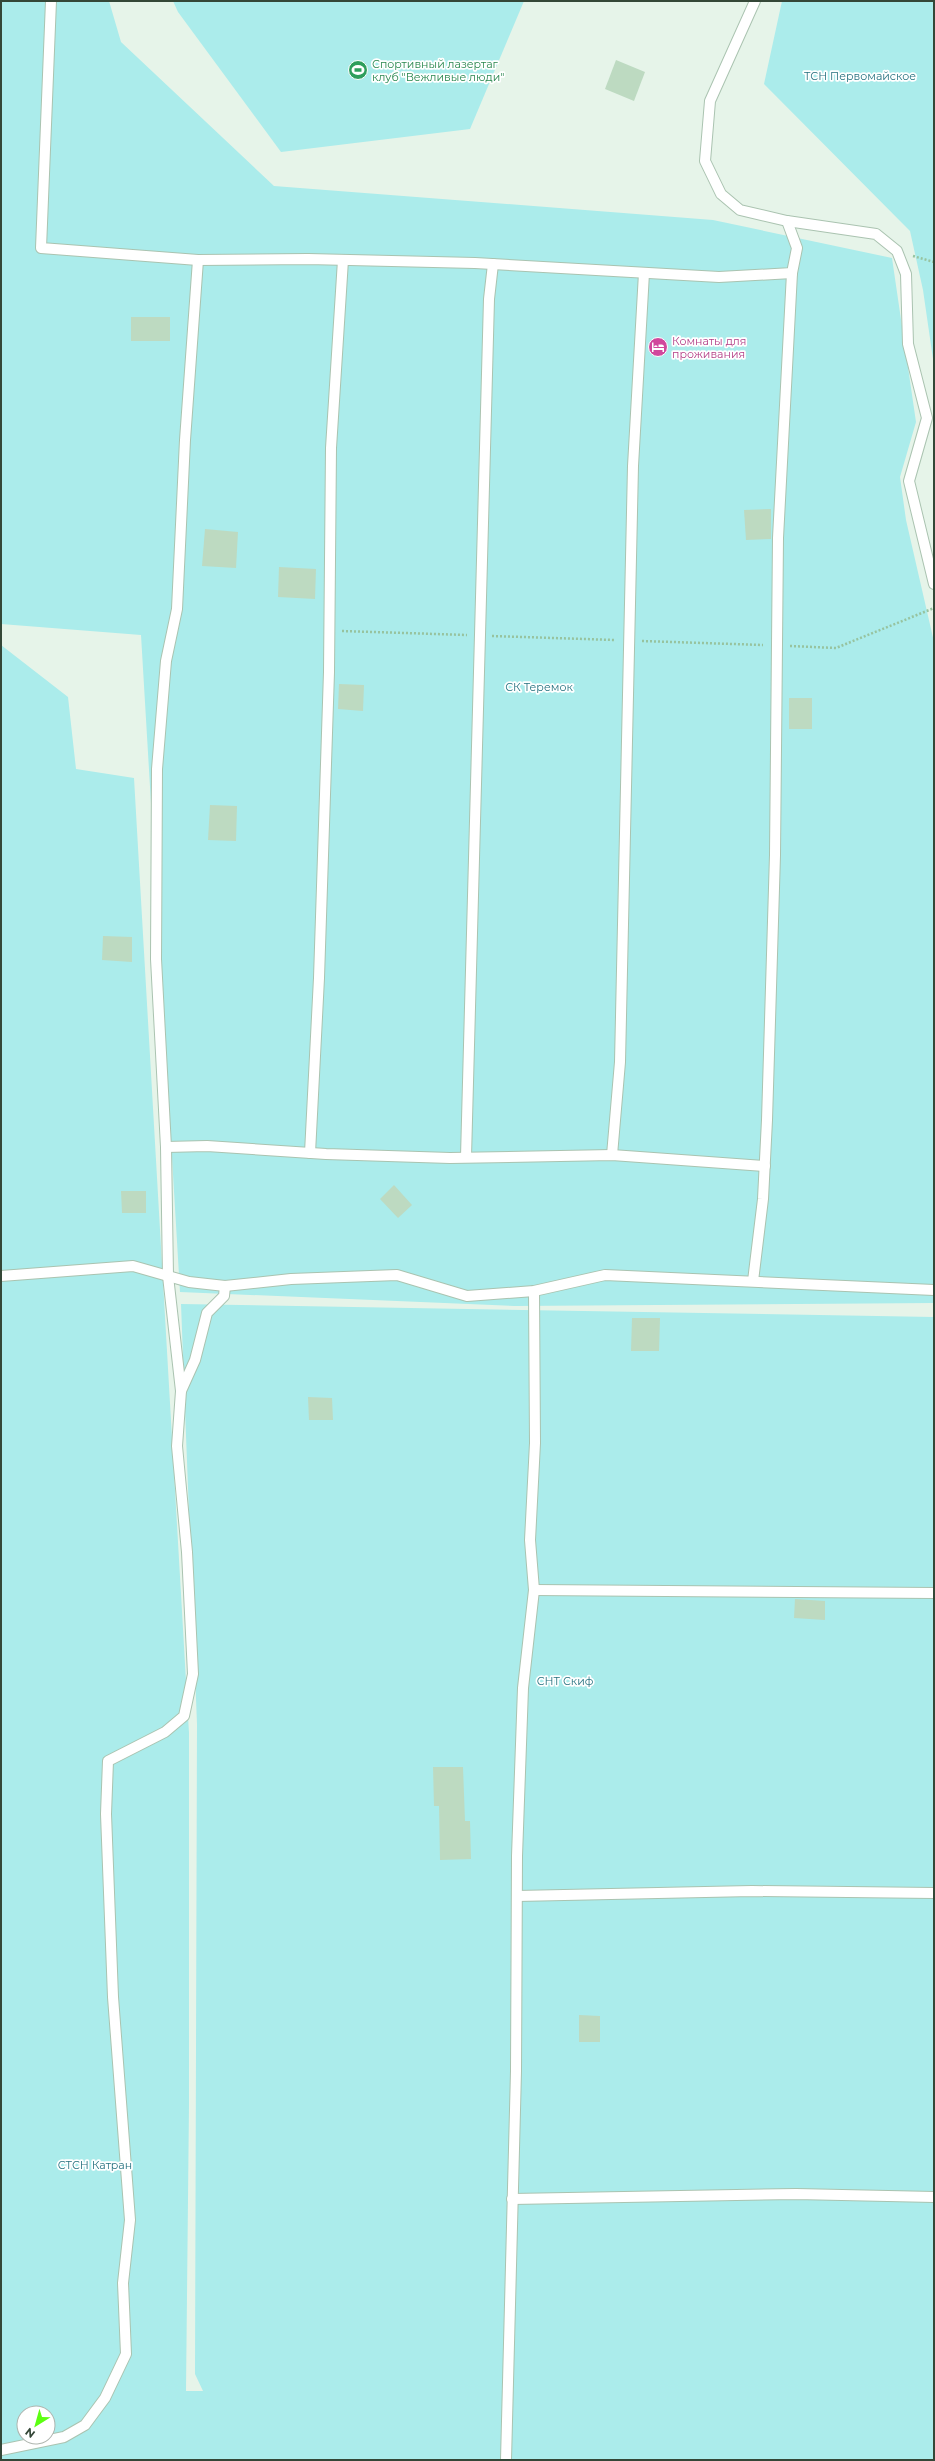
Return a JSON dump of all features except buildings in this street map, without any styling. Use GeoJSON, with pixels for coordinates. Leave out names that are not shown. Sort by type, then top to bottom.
{"type":"FeatureCollection","features":[{"type":"Feature","properties":{"kind":"lane"},"geometry":{"type":"LineString","coordinates":[[51,1],[41,248],[198,260],[343,260],[493,264],[719,277],[792,273]]}},
{"type":"Feature","properties":{"kind":"lane"},"geometry":{"type":"LineString","coordinates":[[755,1],[710,101],[705,161],[721,194],[740,210],[787,221],[876,234],[897,251],[906,274],[908,344],[927,418],[909,481],[934,584]]}},
{"type":"Feature","properties":{"kind":"lane"},"geometry":{"type":"LineString","coordinates":[[753,1281],[765,1166],[775,855],[778,538],[792,273],[797,248],[787,221]]}},
{"type":"Feature","properties":{"kind":"lane"},"geometry":{"type":"LineString","coordinates":[[1,2450],[64,2437],[85,2425],[105,2398],[126,2354],[124,2284],[130,2220],[113,1996],[106,1814],[108,1761],[165,1732],[184,1716],[193,1674],[187,1552],[177,1446],[181,1391],[168,1276],[166,1147],[156,959],[157,770],[166,661],[177,609],[184,440],[198,260]]}},
{"type":"Feature","properties":{"kind":"lane"},"geometry":{"type":"LineString","coordinates":[[310,1153],[319,978],[328,703],[331,448],[343,260]]}},
{"type":"Feature","properties":{"kind":"lane"},"geometry":{"type":"LineString","coordinates":[[466,1157],[490,299],[493,264]]}},
{"type":"Feature","properties":{"kind":"lane"},"geometry":{"type":"LineString","coordinates":[[612,1155],[620,1062],[633,466],[644,273]]}},
{"type":"Feature","properties":{"kind":"lane"},"geometry":{"type":"LineString","coordinates":[[166,1147],[207,1146],[310,1153],[466,1157],[612,1155],[765,1166]]}},
{"type":"Feature","properties":{"kind":"lane"},"geometry":{"type":"LineString","coordinates":[[1,1276],[133,1266],[188,1282],[225,1286],[291,1279],[396,1275],[467,1296],[534,1291],[604,1275],[934,1290]]}},
{"type":"Feature","properties":{"kind":"lane"},"geometry":{"type":"LineString","coordinates":[[181,1391],[196,1360],[207,1313],[224,1296],[225,1286]]}},
{"type":"Feature","properties":{"kind":"lane"},"geometry":{"type":"LineString","coordinates":[[506,2460],[516,2071],[517,1896],[523,1688],[534,1590],[530,1540],[535,1443],[534,1291]]}},
{"type":"Feature","properties":{"kind":"lane"},"geometry":{"type":"LineString","coordinates":[[534,1590],[934,1593]]}},
{"type":"Feature","properties":{"kind":"lane"},"geometry":{"type":"LineString","coordinates":[[517,1896],[752,1891],[934,1893]]}},
{"type":"Feature","properties":{"kind":"lane"},"geometry":{"type":"LineString","coordinates":[[512,2199],[796,2194],[934,2197]]}},
{"type":"Feature","properties":{"kind":"green space","name":"СК Теремок"},"geometry":{"type":"Polygon","coordinates":[[[1,1],[109,1],[121,42],[274,186],[713,220],[892,258],[916,422],[900,477],[906,520],[934,642],[934,1303],[515,1306],[180,1292],[141,635],[1,624],[1,1]]]}},
{"type":"Feature","properties":{"kind":"green space","name":"Спортивный лазертаг клуб \"Вежливые люди\""},"geometry":{"type":"Polygon","coordinates":[[[173,1],[524,1],[470,129],[281,152],[178,12],[173,1]]]}},
{"type":"Feature","properties":{"kind":"green space","name":"ТСН Первомайское"},"geometry":{"type":"Polygon","coordinates":[[[782,1],[934,1],[934,366],[923,290],[910,231],[764,84],[782,1]]]}},
{"type":"Feature","properties":{"kind":"green space","name":"СНТ Скиф"},"geometry":{"type":"Polygon","coordinates":[[[1,645],[68,697],[76,769],[134,778],[189,1733],[189,2104],[186,2391],[203,2391],[195,2374],[197,1724],[181,1304],[934,1317],[934,2460],[1,2460],[1,645]]]}},
{"type":"Feature","properties":{"kind":"place","name":"Спортивный лазертаг клуб \"Вежливые люди\""},"geometry":{"type":"Point","coordinates":[358,70]}},
{"type":"Feature","properties":{"kind":"place","name":"Комнаты для проживания"},"geometry":{"type":"Point","coordinates":[658,347]}},
{"type":"Feature","properties":{"kind":"park label","name":"СТСН Катран"},"geometry":{"type":"Point","coordinates":[95,2165]}}]}
